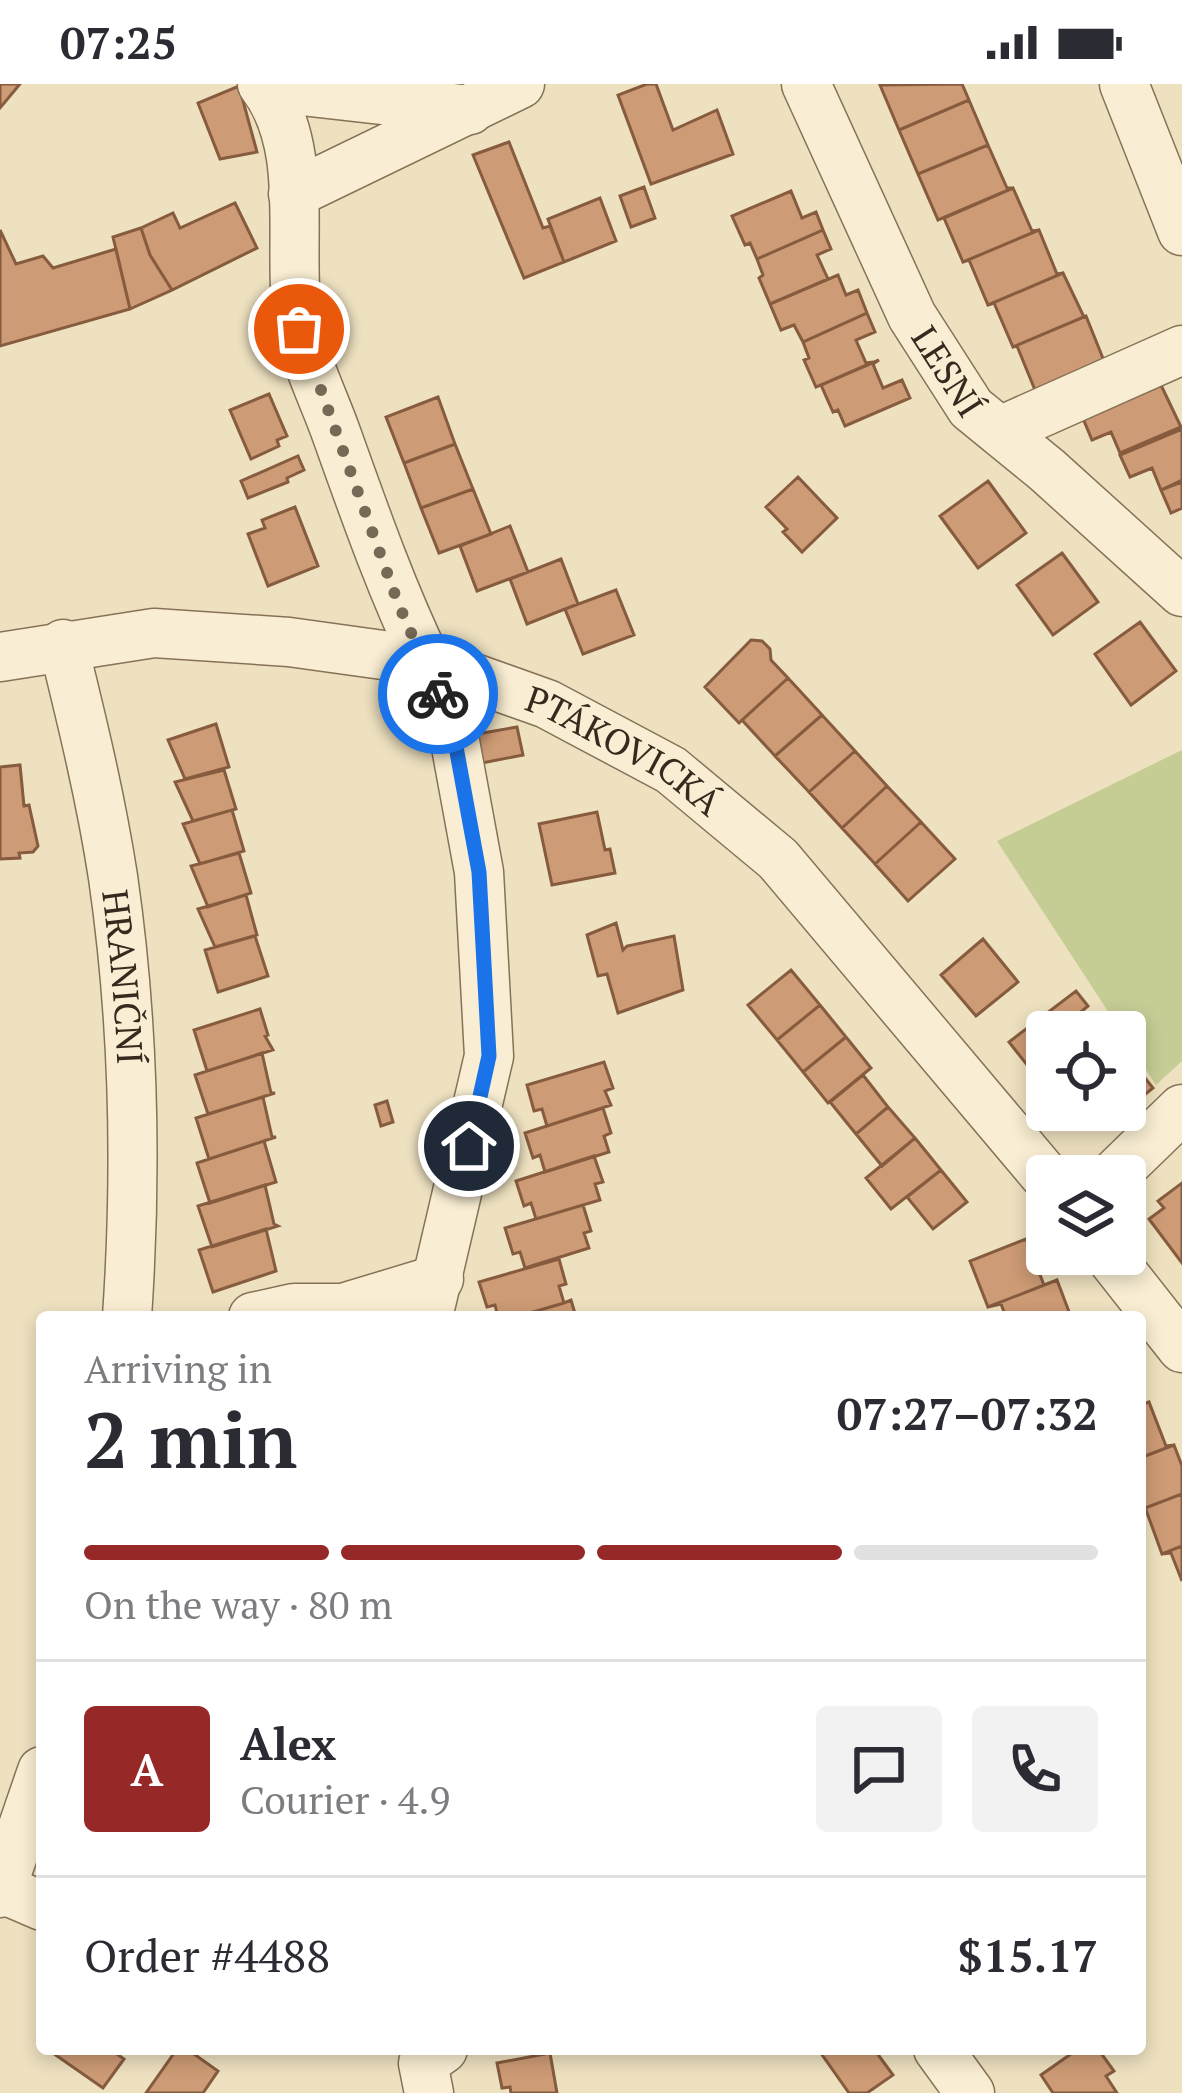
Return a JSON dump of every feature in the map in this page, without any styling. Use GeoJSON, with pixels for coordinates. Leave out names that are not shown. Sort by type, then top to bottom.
{"type":"FeatureCollection","features":[{"type":"Feature","properties":{"kind":"street"},"geometry":{"type":"LineString","coordinates":[[293,194],[520,84]]}},
{"type":"Feature","properties":{"kind":"street","name":"LESNÍ"},"geometry":{"type":"LineString","coordinates":[[806,84],[912,316],[971,408],[1182,592]]}},
{"type":"Feature","properties":{"kind":"street"},"geometry":{"type":"LineString","coordinates":[[1124,84],[1182,231]]}},
{"type":"Feature","properties":{"kind":"street"},"geometry":{"type":"LineString","coordinates":[[355,1311],[433,1298],[489,1056],[479,872],[454,736],[398,603],[299,329],[287,138],[264,86],[356,90],[472,110]]}},
{"type":"Feature","properties":{"kind":"street"},"geometry":{"type":"LineString","coordinates":[[1000,431],[1182,350]]}},
{"type":"Feature","properties":{"kind":"street","name":"PTÁKOVICKÁ"},"geometry":{"type":"LineString","coordinates":[[0,657],[154,633],[289,643],[426,662],[547,704],[671,770],[778,859],[1028,1155]]}},
{"type":"Feature","properties":{"kind":"street","name":"HRANIČNÍ"},"geometry":{"type":"LineString","coordinates":[[63,644],[112,877],[128,1016],[133,1170],[127,1311]]}},
{"type":"Feature","properties":{"kind":"street"},"geometry":{"type":"LineString","coordinates":[[1135,1155],[1182,1109]]}},
{"type":"Feature","properties":{"kind":"street"},"geometry":{"type":"LineString","coordinates":[[1125,1275],[1182,1348]]}},
{"type":"Feature","properties":{"kind":"street"},"geometry":{"type":"LineString","coordinates":[[280,1311],[335,1311]]}},
{"type":"Feature","properties":{"kind":"street"},"geometry":{"type":"LineString","coordinates":[[11,1894],[36,1795]]}},
{"type":"Feature","properties":{"kind":"street"},"geometry":{"type":"LineString","coordinates":[[942,2055],[970,2093]]}},
{"type":"Feature","properties":{"kind":"green space"},"geometry":{"type":"Polygon","coordinates":[[[1182,750],[1182,1061],[1156,1085],[1146,1070],[1146,1011],[1108,1011],[997,841],[1182,750]]]}},
{"type":"Feature","properties":{"kind":"building"},"geometry":{"type":"Polygon","coordinates":[[[0,84],[20,84],[0,108],[0,84]]]}},
{"type":"Feature","properties":{"kind":"building"},"geometry":{"type":"Polygon","coordinates":[[[656,84],[673,130],[717,110],[733,154],[651,184],[618,95],[656,84]]]}},
{"type":"Feature","properties":{"kind":"building"},"geometry":{"type":"Polygon","coordinates":[[[962,84],[969,100],[899,130],[880,85],[962,84]]]}},
{"type":"Feature","properties":{"kind":"building"},"geometry":{"type":"Polygon","coordinates":[[[239,86],[257,152],[220,159],[198,103],[239,86]]]}},
{"type":"Feature","properties":{"kind":"building"},"geometry":{"type":"Polygon","coordinates":[[[969,100],[988,145],[918,174],[899,130],[969,100]]]}},
{"type":"Feature","properties":{"kind":"building"},"geometry":{"type":"Polygon","coordinates":[[[509,142],[543,228],[550,226],[564,262],[524,278],[473,155],[509,142]]]}},
{"type":"Feature","properties":{"kind":"building"},"geometry":{"type":"Polygon","coordinates":[[[988,145],[1007,188],[1013,188],[938,220],[918,174],[988,145]]]}},
{"type":"Feature","properties":{"kind":"building"},"geometry":{"type":"Polygon","coordinates":[[[644,187],[655,218],[631,227],[620,196],[644,187]]]}},
{"type":"Feature","properties":{"kind":"building"},"geometry":{"type":"Polygon","coordinates":[[[1013,188],[1032,231],[1039,230],[963,262],[944,218],[1013,188]]]}},
{"type":"Feature","properties":{"kind":"building"},"geometry":{"type":"Polygon","coordinates":[[[791,191],[802,218],[816,212],[823,230],[757,259],[732,216],[791,191]]]}},
{"type":"Feature","properties":{"kind":"building"},"geometry":{"type":"Polygon","coordinates":[[[600,198],[616,241],[564,262],[548,219],[600,198]]]}},
{"type":"Feature","properties":{"kind":"building"},"geometry":{"type":"Polygon","coordinates":[[[235,203],[257,248],[172,290],[150,255],[141,228],[173,213],[180,228],[235,203]]]}},
{"type":"Feature","properties":{"kind":"building"},"geometry":{"type":"Polygon","coordinates":[[[141,228],[150,255],[172,290],[130,309],[113,237],[141,228]]]}},
{"type":"Feature","properties":{"kind":"building"},"geometry":{"type":"Polygon","coordinates":[[[0,230],[16,264],[43,256],[53,268],[116,249],[130,309],[0,346],[0,230]]]}},
{"type":"Feature","properties":{"kind":"building"},"geometry":{"type":"Polygon","coordinates":[[[823,230],[831,249],[817,255],[828,279],[770,304],[757,259],[823,230]]]}},
{"type":"Feature","properties":{"kind":"building"},"geometry":{"type":"Polygon","coordinates":[[[1039,230],[1057,274],[1063,273],[988,305],[969,260],[963,262],[1039,230]]]}},
{"type":"Feature","properties":{"kind":"building"},"geometry":{"type":"Polygon","coordinates":[[[1063,273],[1084,317],[1013,347],[994,303],[988,305],[1063,273]]]}},
{"type":"Feature","properties":{"kind":"building"},"geometry":{"type":"Polygon","coordinates":[[[838,275],[846,295],[858,290],[867,313],[803,342],[794,325],[781,330],[770,304],[838,275]]]}},
{"type":"Feature","properties":{"kind":"building"},"geometry":{"type":"Polygon","coordinates":[[[867,313],[875,332],[856,340],[866,363],[873,362],[816,387],[804,360],[809,358],[803,342],[867,313]]]}},
{"type":"Feature","properties":{"kind":"building"},"geometry":{"type":"Polygon","coordinates":[[[1086,316],[1104,361],[1035,390],[1017,346],[1013,347],[1086,316]]]}},
{"type":"Feature","properties":{"kind":"building"},"geometry":{"type":"Polygon","coordinates":[[[879,360],[873,364],[883,388],[902,380],[910,398],[845,426],[821,385],[879,360]]]}},
{"type":"Feature","properties":{"kind":"building"},"geometry":{"type":"Polygon","coordinates":[[[1160,383],[1181,427],[1120,453],[1111,432],[1092,440],[1082,416],[1160,383]]]}},
{"type":"Feature","properties":{"kind":"building"},"geometry":{"type":"Polygon","coordinates":[[[269,394],[287,436],[277,440],[279,446],[251,459],[230,410],[269,394]]]}},
{"type":"Feature","properties":{"kind":"building"},"geometry":{"type":"Polygon","coordinates":[[[438,397],[455,444],[404,463],[386,417],[438,397]]]}},
{"type":"Feature","properties":{"kind":"building"},"geometry":{"type":"Polygon","coordinates":[[[1182,429],[1182,480],[1161,490],[1152,468],[1130,477],[1120,455],[1182,429]]]}},
{"type":"Feature","properties":{"kind":"building"},"geometry":{"type":"Polygon","coordinates":[[[455,444],[473,489],[421,508],[404,463],[455,444]]]}},
{"type":"Feature","properties":{"kind":"building"},"geometry":{"type":"Polygon","coordinates":[[[298,456],[304,470],[248,498],[241,481],[298,456]]]}},
{"type":"Feature","properties":{"kind":"building"},"geometry":{"type":"Polygon","coordinates":[[[798,477],[837,518],[802,552],[766,507],[798,477]]]}},
{"type":"Feature","properties":{"kind":"building"},"geometry":{"type":"Polygon","coordinates":[[[988,481],[1026,533],[978,568],[940,516],[988,481]]]}},
{"type":"Feature","properties":{"kind":"building"},"geometry":{"type":"Polygon","coordinates":[[[1182,482],[1182,508],[1171,513],[1161,490],[1182,482]]]}},
{"type":"Feature","properties":{"kind":"building"},"geometry":{"type":"Polygon","coordinates":[[[473,489],[491,534],[439,553],[421,508],[473,489]]]}},
{"type":"Feature","properties":{"kind":"building"},"geometry":{"type":"Polygon","coordinates":[[[295,507],[318,566],[268,586],[248,534],[265,528],[262,520],[295,507]]]}},
{"type":"Feature","properties":{"kind":"building"},"geometry":{"type":"Polygon","coordinates":[[[510,526],[528,572],[477,591],[460,546],[510,526]]]}},
{"type":"Feature","properties":{"kind":"building"},"geometry":{"type":"Polygon","coordinates":[[[1062,553],[1098,602],[1053,635],[1017,585],[1062,553]]]}},
{"type":"Feature","properties":{"kind":"building"},"geometry":{"type":"Polygon","coordinates":[[[561,559],[578,604],[527,624],[510,579],[561,559]]]}},
{"type":"Feature","properties":{"kind":"building"},"geometry":{"type":"Polygon","coordinates":[[[616,590],[634,635],[583,654],[565,609],[616,590]]]}},
{"type":"Feature","properties":{"kind":"building"},"geometry":{"type":"Polygon","coordinates":[[[1140,622],[1176,671],[1131,705],[1095,654],[1140,622]]]}},
{"type":"Feature","properties":{"kind":"building"},"geometry":{"type":"Polygon","coordinates":[[[751,640],[762,641],[770,649],[771,660],[788,678],[739,723],[705,687],[751,640]]]}},
{"type":"Feature","properties":{"kind":"building"},"geometry":{"type":"Polygon","coordinates":[[[788,678],[822,715],[775,756],[742,720],[788,678]]]}},
{"type":"Feature","properties":{"kind":"building"},"geometry":{"type":"Polygon","coordinates":[[[822,715],[855,751],[809,792],[775,756],[822,715]]]}},
{"type":"Feature","properties":{"kind":"building"},"geometry":{"type":"Polygon","coordinates":[[[216,724],[229,767],[185,779],[168,740],[216,724]]]}},
{"type":"Feature","properties":{"kind":"building"},"geometry":{"type":"Polygon","coordinates":[[[517,727],[523,755],[482,763],[477,734],[517,727]]]}},
{"type":"Feature","properties":{"kind":"building"},"geometry":{"type":"Polygon","coordinates":[[[855,751],[887,786],[842,828],[809,792],[855,751]]]}},
{"type":"Feature","properties":{"kind":"building"},"geometry":{"type":"Polygon","coordinates":[[[20,765],[24,806],[29,805],[38,846],[33,852],[19,853],[20,858],[0,859],[0,767],[20,765]]]}},
{"type":"Feature","properties":{"kind":"building"},"geometry":{"type":"Polygon","coordinates":[[[224,770],[236,809],[193,821],[175,782],[224,770]]]}},
{"type":"Feature","properties":{"kind":"building"},"geometry":{"type":"Polygon","coordinates":[[[887,786],[921,822],[875,864],[842,828],[887,786]]]}},
{"type":"Feature","properties":{"kind":"building"},"geometry":{"type":"Polygon","coordinates":[[[232,810],[244,851],[200,864],[183,824],[232,810]]]}},
{"type":"Feature","properties":{"kind":"building"},"geometry":{"type":"Polygon","coordinates":[[[597,812],[615,873],[552,885],[539,824],[597,812]]]}},
{"type":"Feature","properties":{"kind":"building"},"geometry":{"type":"Polygon","coordinates":[[[921,822],[955,859],[908,901],[875,864],[921,822]]]}},
{"type":"Feature","properties":{"kind":"building"},"geometry":{"type":"Polygon","coordinates":[[[239,853],[251,893],[208,907],[191,866],[239,853]]]}},
{"type":"Feature","properties":{"kind":"building"},"geometry":{"type":"Polygon","coordinates":[[[246,895],[257,935],[215,947],[198,909],[246,895]]]}},
{"type":"Feature","properties":{"kind":"building"},"geometry":{"type":"Polygon","coordinates":[[[616,923],[623,950],[674,936],[683,990],[618,1013],[607,974],[598,976],[587,935],[616,923]]]}},
{"type":"Feature","properties":{"kind":"building"},"geometry":{"type":"Polygon","coordinates":[[[255,936],[268,976],[218,992],[205,950],[255,936]]]}},
{"type":"Feature","properties":{"kind":"building"},"geometry":{"type":"Polygon","coordinates":[[[983,939],[1018,982],[976,1016],[941,975],[983,939]]]}},
{"type":"Feature","properties":{"kind":"building"},"geometry":{"type":"Polygon","coordinates":[[[791,970],[820,1005],[777,1040],[748,1005],[791,970]]]}},
{"type":"Feature","properties":{"kind":"building"},"geometry":{"type":"Polygon","coordinates":[[[1076,991],[1088,1006],[1082,1011],[1050,1011],[1076,991]]]}},
{"type":"Feature","properties":{"kind":"building"},"geometry":{"type":"Polygon","coordinates":[[[820,1005],[846,1037],[803,1072],[777,1040],[820,1005]]]}},
{"type":"Feature","properties":{"kind":"building"},"geometry":{"type":"Polygon","coordinates":[[[260,1009],[273,1050],[207,1071],[194,1030],[260,1009]]]}},
{"type":"Feature","properties":{"kind":"building"},"geometry":{"type":"Polygon","coordinates":[[[1026,1029],[1026,1064],[1009,1042],[1026,1029]]]}},
{"type":"Feature","properties":{"kind":"building"},"geometry":{"type":"Polygon","coordinates":[[[846,1037],[871,1068],[828,1103],[803,1072],[846,1037]]]}},
{"type":"Feature","properties":{"kind":"building"},"geometry":{"type":"Polygon","coordinates":[[[262,1053],[271,1093],[275,1093],[208,1114],[195,1075],[262,1053]]]}},
{"type":"Feature","properties":{"kind":"building"},"geometry":{"type":"Polygon","coordinates":[[[604,1062],[613,1088],[605,1091],[611,1105],[547,1126],[542,1109],[534,1111],[527,1085],[604,1062]]]}},
{"type":"Feature","properties":{"kind":"building"},"geometry":{"type":"Polygon","coordinates":[[[863,1075],[888,1107],[856,1134],[830,1102],[863,1075]]]}},
{"type":"Feature","properties":{"kind":"building"},"geometry":{"type":"Polygon","coordinates":[[[263,1097],[272,1137],[276,1137],[209,1159],[196,1118],[263,1097]]]}},
{"type":"Feature","properties":{"kind":"building"},"geometry":{"type":"Polygon","coordinates":[[[387,1101],[393,1122],[381,1126],[375,1105],[387,1101]]]}},
{"type":"Feature","properties":{"kind":"building"},"geometry":{"type":"Polygon","coordinates":[[[888,1107],[915,1138],[882,1166],[856,1134],[888,1107]]]}},
{"type":"Feature","properties":{"kind":"building"},"geometry":{"type":"Polygon","coordinates":[[[603,1108],[611,1133],[604,1136],[609,1152],[545,1172],[540,1155],[533,1158],[525,1133],[603,1108]]]}},
{"type":"Feature","properties":{"kind":"building"},"geometry":{"type":"Polygon","coordinates":[[[915,1138],[941,1170],[891,1209],[866,1178],[915,1138]]]}},
{"type":"Feature","properties":{"kind":"building"},"geometry":{"type":"Polygon","coordinates":[[[264,1141],[276,1182],[210,1203],[197,1163],[264,1141]]]}},
{"type":"Feature","properties":{"kind":"building"},"geometry":{"type":"Polygon","coordinates":[[[594,1156],[603,1182],[595,1184],[600,1200],[536,1219],[531,1203],[524,1206],[516,1181],[594,1156]]]}},
{"type":"Feature","properties":{"kind":"building"},"geometry":{"type":"Polygon","coordinates":[[[941,1170],[967,1202],[933,1229],[907,1197],[941,1170]]]}},
{"type":"Feature","properties":{"kind":"building"},"geometry":{"type":"Polygon","coordinates":[[[1182,1183],[1182,1263],[1149,1219],[1164,1208],[1158,1201],[1182,1183]]]}},
{"type":"Feature","properties":{"kind":"building"},"geometry":{"type":"Polygon","coordinates":[[[265,1185],[278,1226],[212,1247],[198,1206],[265,1185]]]}},
{"type":"Feature","properties":{"kind":"building"},"geometry":{"type":"Polygon","coordinates":[[[583,1205],[591,1231],[584,1233],[589,1248],[525,1268],[520,1252],[513,1254],[505,1228],[583,1205]]]}},
{"type":"Feature","properties":{"kind":"building"},"geometry":{"type":"Polygon","coordinates":[[[266,1229],[276,1271],[213,1292],[199,1250],[266,1229]]]}},
{"type":"Feature","properties":{"kind":"building"},"geometry":{"type":"Polygon","coordinates":[[[1026,1239],[1026,1275],[1040,1275],[1044,1285],[1057,1280],[988,1307],[970,1261],[1026,1239]]]}},
{"type":"Feature","properties":{"kind":"building"},"geometry":{"type":"Polygon","coordinates":[[[559,1259],[566,1284],[559,1286],[564,1303],[537,1311],[496,1311],[495,1305],[487,1307],[479,1282],[559,1259]]]}},
{"type":"Feature","properties":{"kind":"building"},"geometry":{"type":"Polygon","coordinates":[[[1057,1280],[1069,1311],[1004,1311],[1001,1304],[988,1307],[1057,1280]]]}},
{"type":"Feature","properties":{"kind":"building"},"geometry":{"type":"Polygon","coordinates":[[[571,1300],[574,1311],[537,1311],[571,1300]]]}},
{"type":"Feature","properties":{"kind":"building"},"geometry":{"type":"Polygon","coordinates":[[[1146,1403],[1166,1446],[1174,1445],[1146,1456],[1146,1403]]]}},
{"type":"Feature","properties":{"kind":"building"},"geometry":{"type":"Polygon","coordinates":[[[1174,1445],[1182,1466],[1182,1494],[1146,1508],[1146,1456],[1174,1445]]]}},
{"type":"Feature","properties":{"kind":"building"},"geometry":{"type":"Polygon","coordinates":[[[1182,1494],[1182,1546],[1162,1554],[1146,1508],[1182,1494]]]}},
{"type":"Feature","properties":{"kind":"building"},"geometry":{"type":"Polygon","coordinates":[[[1182,1546],[1182,1581],[1171,1553],[1162,1554],[1182,1546]]]}},
{"type":"Feature","properties":{"kind":"building"},"geometry":{"type":"Polygon","coordinates":[[[56,2055],[118,2055],[124,2059],[103,2088],[56,2055]]]}},
{"type":"Feature","properties":{"kind":"building"},"geometry":{"type":"Polygon","coordinates":[[[173,2055],[195,2055],[218,2071],[203,2093],[146,2093],[173,2055]]]}},
{"type":"Feature","properties":{"kind":"building"},"geometry":{"type":"Polygon","coordinates":[[[550,2055],[557,2093],[511,2093],[510,2087],[502,2088],[497,2063],[550,2055]]]}},
{"type":"Feature","properties":{"kind":"building"},"geometry":{"type":"Polygon","coordinates":[[[822,2055],[878,2055],[893,2075],[867,2093],[849,2093],[822,2055]]]}},
{"type":"Feature","properties":{"kind":"building"},"geometry":{"type":"Polygon","coordinates":[[[1069,2055],[1102,2055],[1114,2071],[1106,2076],[1117,2093],[1053,2093],[1041,2075],[1069,2055]]]}},
{"type":"Feature","properties":{"kind":"way so far"},"geometry":{"type":"LineString","coordinates":[[299,329],[398,603],[438,694]]}},
{"type":"Feature","properties":{"kind":"route"},"geometry":{"type":"LineString","coordinates":[[438,694],[454,736],[479,872],[489,1056],[469,1146]]}}]}
